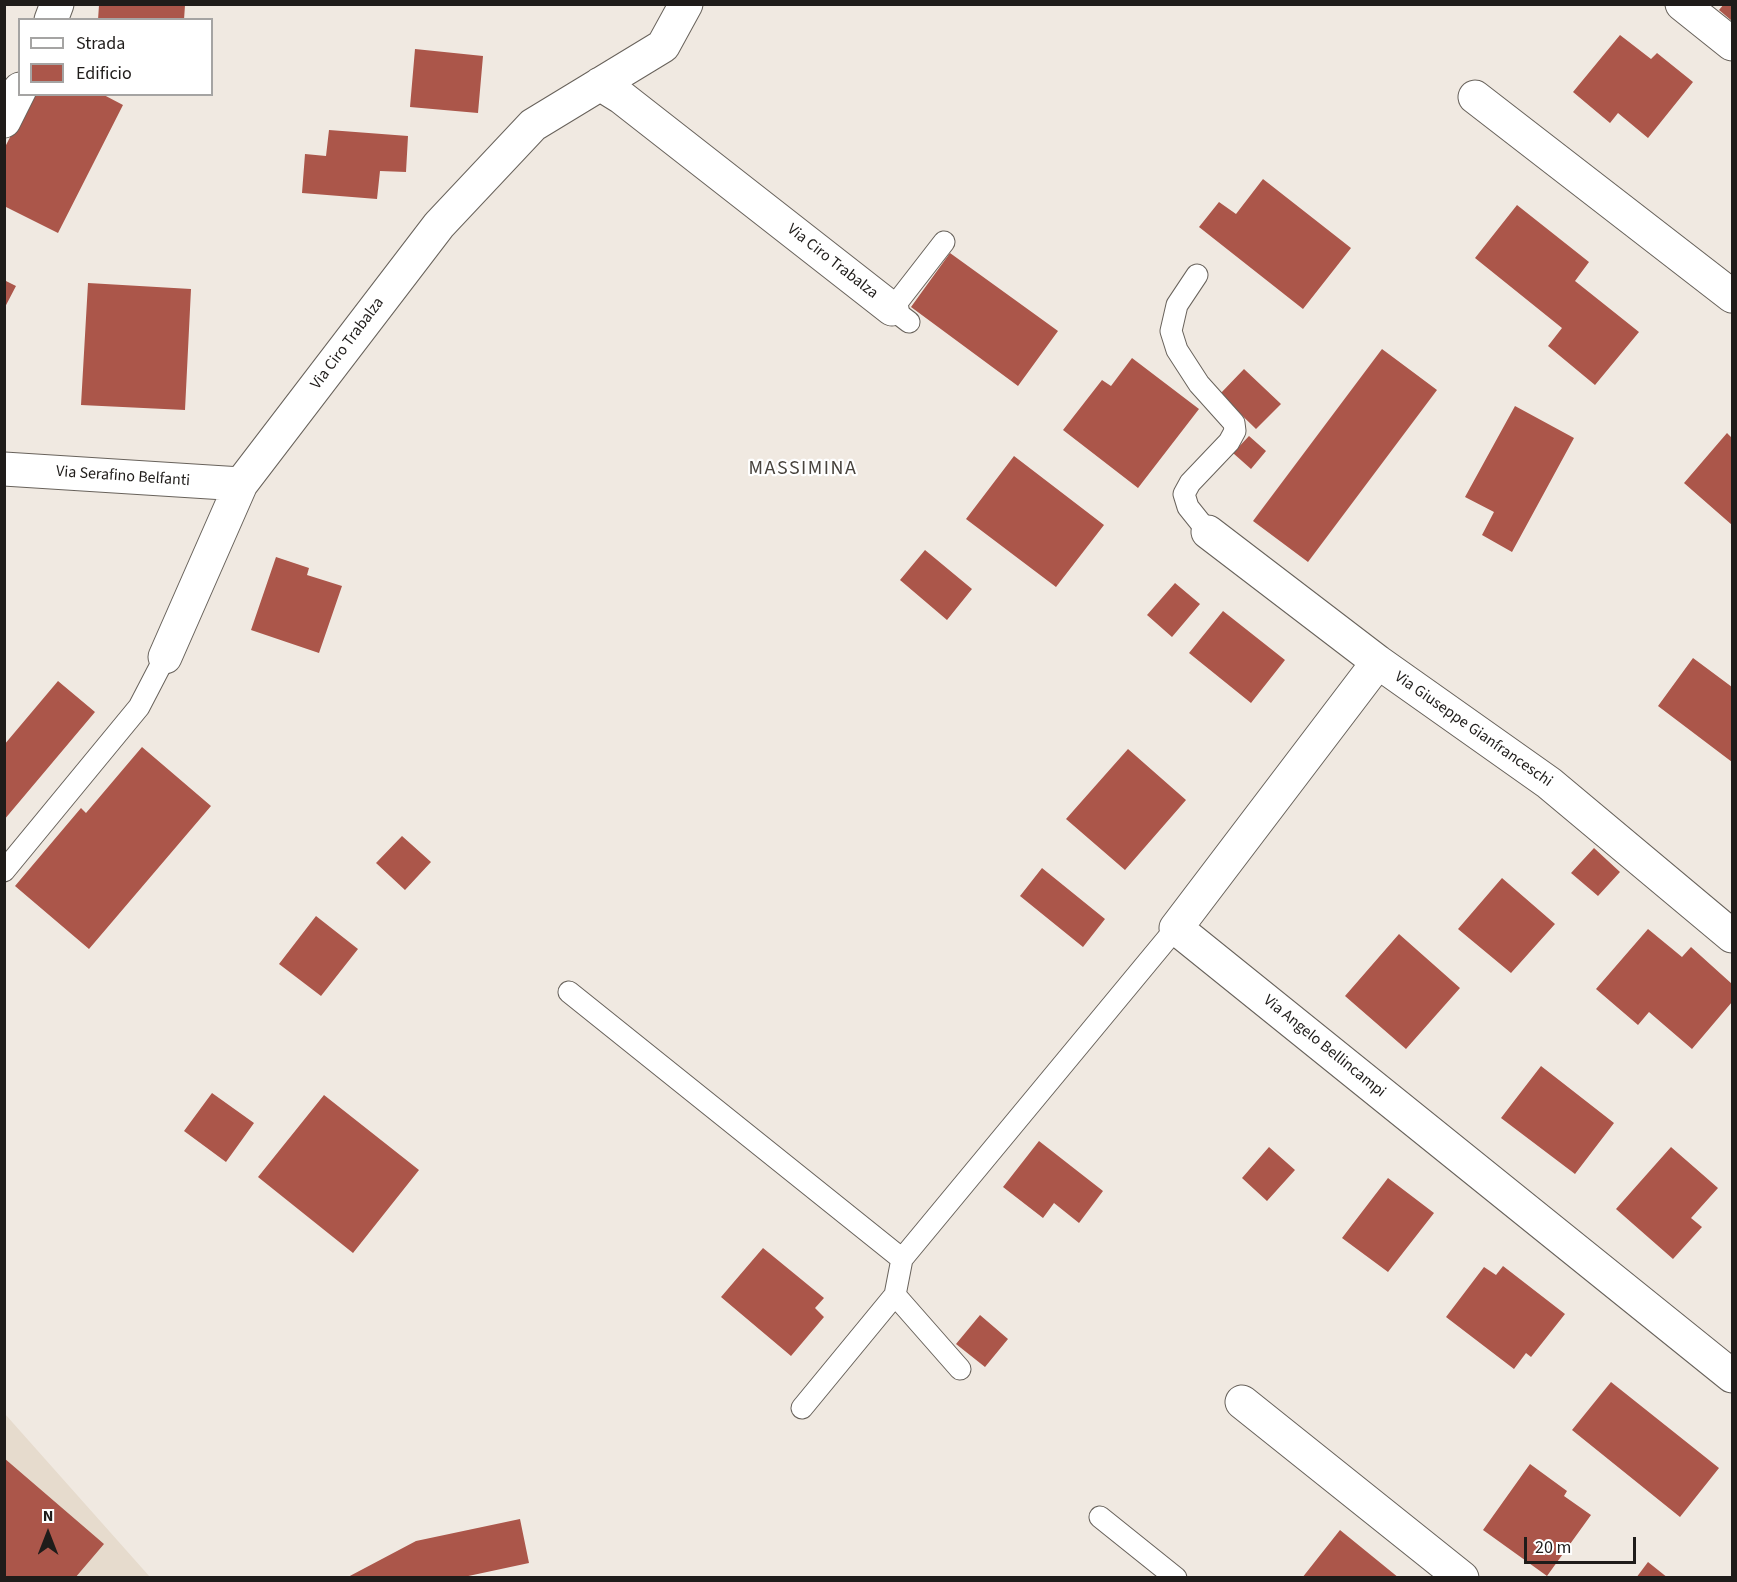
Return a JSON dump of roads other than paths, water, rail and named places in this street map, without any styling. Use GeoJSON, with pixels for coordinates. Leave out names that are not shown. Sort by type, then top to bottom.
{"type":"FeatureCollection","features":[{"type":"Feature","properties":{"kind":"street","name":"Via Ciro Trabalza"},"geometry":{"type":"LineString","coordinates":[[165,657],[241,484],[439,225],[533,125],[663,46],[686,4]]}},
{"type":"Feature","properties":{"kind":"street"},"geometry":{"type":"LineString","coordinates":[[1682,4],[1732,44]]}},
{"type":"Feature","properties":{"kind":"street","name":"Via Ciro Trabalza"},"geometry":{"type":"LineString","coordinates":[[600,84],[621,97],[900,315]]}},
{"type":"Feature","properties":{"kind":"street"},"geometry":{"type":"LineString","coordinates":[[4,121],[18,93]]}},
{"type":"Feature","properties":{"kind":"street"},"geometry":{"type":"LineString","coordinates":[[1475,97],[1732,296]]}},
{"type":"Feature","properties":{"kind":"street","name":"Via Serafino Belfanti"},"geometry":{"type":"LineString","coordinates":[[4,469],[241,484]]}},
{"type":"Feature","properties":{"kind":"street","name":"Via Giuseppe Gianfranceschi"},"geometry":{"type":"LineString","coordinates":[[1208,532],[1378,662],[1549,783],[1732,936]]}},
{"type":"Feature","properties":{"kind":"street"},"geometry":{"type":"LineString","coordinates":[[1176,927],[1378,662]]}},
{"type":"Feature","properties":{"kind":"street","name":"Via Angelo Bellincampi"},"geometry":{"type":"LineString","coordinates":[[1176,927],[1732,1376]]}},
{"type":"Feature","properties":{"kind":"street"},"geometry":{"type":"LineString","coordinates":[[1242,1402],[1462,1578]]}},
{"type":"Feature","properties":{"kind":"lane"},"geometry":{"type":"LineString","coordinates":[[900,315],[944,242]]}},
{"type":"Feature","properties":{"kind":"lane"},"geometry":{"type":"LineString","coordinates":[[1197,275],[1177,305],[1172,331],[1177,350],[1199,384],[1234,423],[1235,431],[1228,442],[1190,483],[1184,494],[1188,507],[1208,532]]}},
{"type":"Feature","properties":{"kind":"lane"},"geometry":{"type":"LineString","coordinates":[[4,871],[139,707],[165,657]]}},
{"type":"Feature","properties":{"kind":"lane"},"geometry":{"type":"LineString","coordinates":[[802,1408],[895,1295],[902,1259],[1176,927]]}},
{"type":"Feature","properties":{"kind":"lane"},"geometry":{"type":"LineString","coordinates":[[569,992],[902,1259]]}},
{"type":"Feature","properties":{"kind":"lane"},"geometry":{"type":"LineString","coordinates":[[895,1295],[960,1369]]}},
{"type":"Feature","properties":{"kind":"lane"},"geometry":{"type":"LineString","coordinates":[[1100,1517],[1176,1578]]}},
{"type":"Feature","properties":{"kind":"district","name":"MASSIMINA"},"geometry":{"type":"Point","coordinates":[803,470]}}]}
